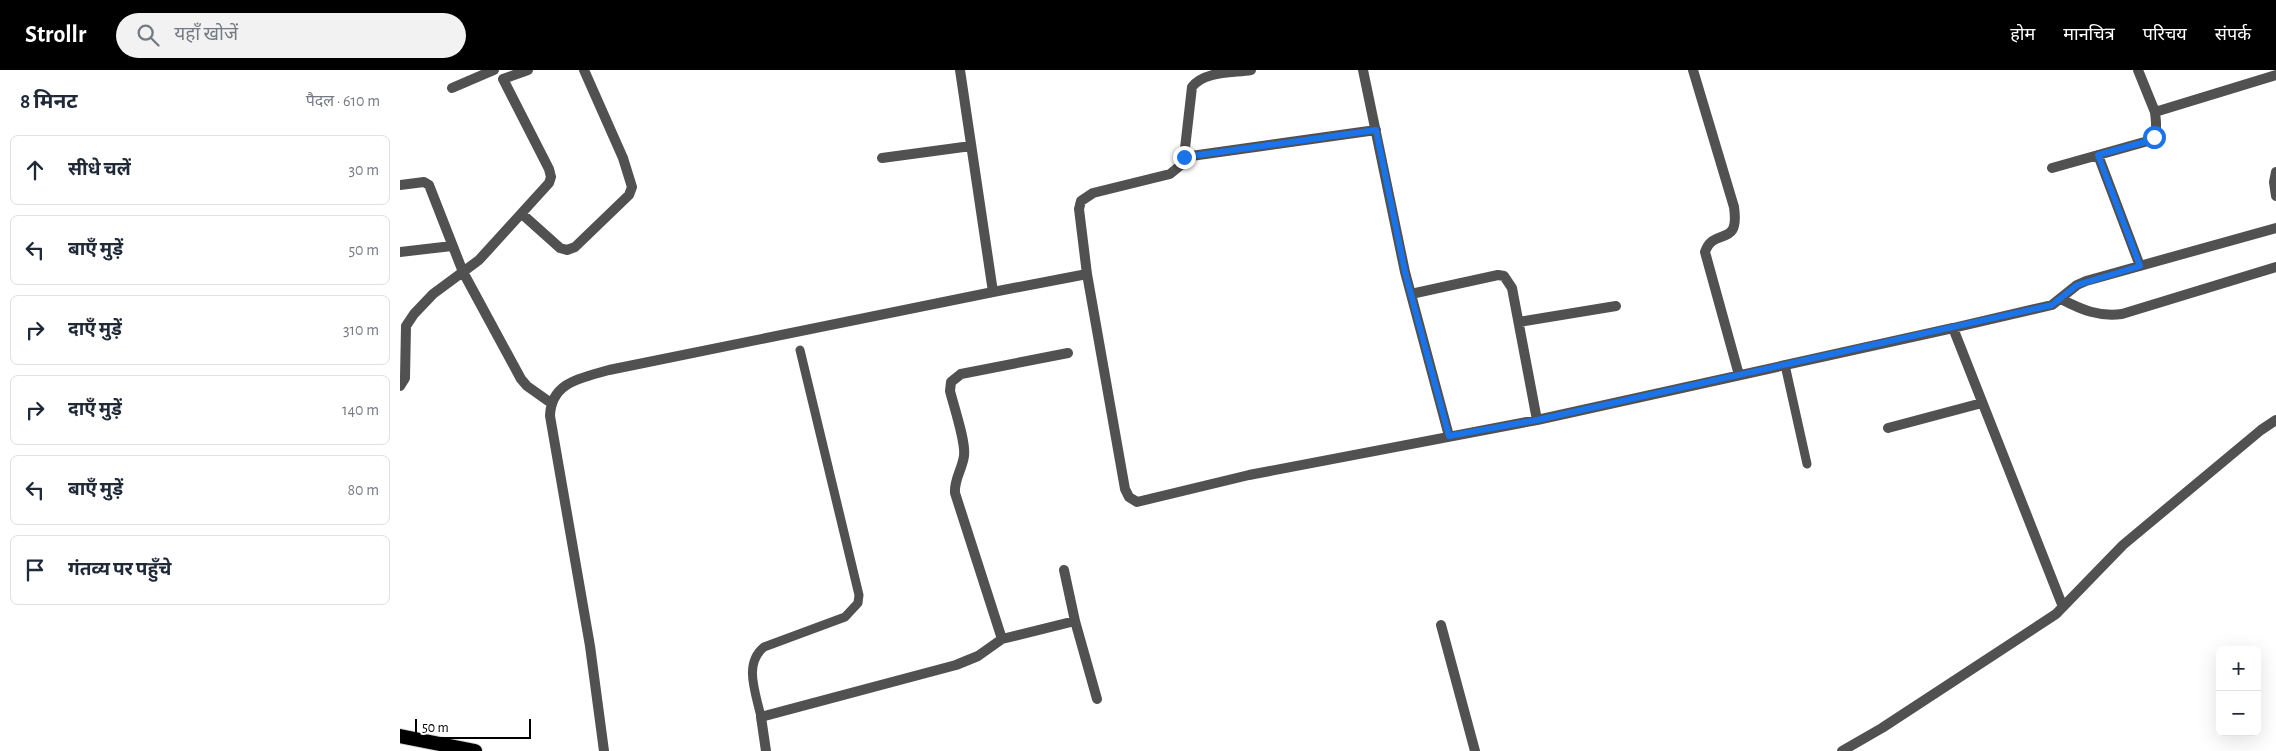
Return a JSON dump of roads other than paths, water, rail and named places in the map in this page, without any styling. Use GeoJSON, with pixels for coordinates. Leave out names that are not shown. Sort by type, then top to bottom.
{"type":"FeatureCollection","features":[{"type":"Feature","properties":{"kind":"highway"},"geometry":{"type":"LineString","coordinates":[[400,736],[442,748],[475,751]]}},
{"type":"Feature","properties":{"kind":"street"},"geometry":{"type":"LineString","coordinates":[[452,88],[498,73],[528,70]]}},
{"type":"Feature","properties":{"kind":"street"},"geometry":{"type":"LineString","coordinates":[[522,214],[560,248],[567,250],[575,246],[629,196],[632,187],[623,158],[584,70]]}},
{"type":"Feature","properties":{"kind":"street"},"geometry":{"type":"LineString","coordinates":[[960,70],[993,292]]}},
{"type":"Feature","properties":{"kind":"street"},"geometry":{"type":"LineString","coordinates":[[1251,70],[1208,77],[1196,82],[1192,87],[1184,157],[1181,165],[1170,174],[1093,193],[1081,201],[1079,209],[1087,274],[1125,488],[1129,497],[1137,502],[1258,473],[1537,420],[2052,305],[2077,285],[2276,228]]}},
{"type":"Feature","properties":{"kind":"street"},"geometry":{"type":"LineString","coordinates":[[1363,70],[1411,294],[1449,436]]}},
{"type":"Feature","properties":{"kind":"street"},"geometry":{"type":"LineString","coordinates":[[1693,70],[1735,214],[1734,229],[1730,234],[1712,241],[1705,252],[1739,375]]}},
{"type":"Feature","properties":{"kind":"street"},"geometry":{"type":"LineString","coordinates":[[2052,168],[2148,141],[2154,137],[2156,132],[2155,112],[2138,70]]}},
{"type":"Feature","properties":{"kind":"street"},"geometry":{"type":"LineString","coordinates":[[400,386],[405,378],[406,326],[421,304],[479,260],[545,189],[551,177],[498,73]]}},
{"type":"Feature","properties":{"kind":"street"},"geometry":{"type":"LineString","coordinates":[[2155,112],[2276,75]]}},
{"type":"Feature","properties":{"kind":"street"},"geometry":{"type":"LineString","coordinates":[[1184,157],[1376,130]]}},
{"type":"Feature","properties":{"kind":"street"},"geometry":{"type":"LineString","coordinates":[[882,158],[971,146]]}},
{"type":"Feature","properties":{"kind":"street"},"geometry":{"type":"LineString","coordinates":[[2098,155],[2140,266]]}},
{"type":"Feature","properties":{"kind":"street"},"geometry":{"type":"LineString","coordinates":[[2276,172],[2274,182],[2276,196]]}},
{"type":"Feature","properties":{"kind":"street"},"geometry":{"type":"LineString","coordinates":[[400,184],[424,182],[429,186],[463,272],[522,379],[527,386],[551,403]]}},
{"type":"Feature","properties":{"kind":"street"},"geometry":{"type":"LineString","coordinates":[[400,252],[452,246]]}},
{"type":"Feature","properties":{"kind":"street"},"geometry":{"type":"LineString","coordinates":[[2061,299],[2096,314],[2109,316],[2122,314],[2276,267]]}},
{"type":"Feature","properties":{"kind":"street"},"geometry":{"type":"LineString","coordinates":[[604,751],[590,646],[550,416],[551,403],[559,390],[573,381],[609,370],[1087,274]]}},
{"type":"Feature","properties":{"kind":"street"},"geometry":{"type":"LineString","coordinates":[[1411,294],[1498,275],[1504,276],[1512,288],[1537,420]]}},
{"type":"Feature","properties":{"kind":"street"},"geometry":{"type":"LineString","coordinates":[[1518,322],[1616,306]]}},
{"type":"Feature","properties":{"kind":"street"},"geometry":{"type":"LineString","coordinates":[[1952,328],[2063,607]]}},
{"type":"Feature","properties":{"kind":"street"},"geometry":{"type":"LineString","coordinates":[[1002,639],[955,493],[954,484],[965,449],[950,391],[951,382],[961,374],[1068,352]]}},
{"type":"Feature","properties":{"kind":"street"},"geometry":{"type":"LineString","coordinates":[[1888,428],[1982,403]]}},
{"type":"Feature","properties":{"kind":"street"},"geometry":{"type":"LineString","coordinates":[[1842,751],[1882,728],[2056,614],[2123,545],[2261,430],[2276,420]]}},
{"type":"Feature","properties":{"kind":"street"},"geometry":{"type":"LineString","coordinates":[[1064,570],[1075,621],[1097,699]]}},
{"type":"Feature","properties":{"kind":"street"},"geometry":{"type":"LineString","coordinates":[[766,751],[760,717],[956,665],[978,656],[1002,639],[1075,621]]}},
{"type":"Feature","properties":{"kind":"street"},"geometry":{"type":"LineString","coordinates":[[1441,625],[1475,751]]}},
{"type":"Feature","properties":{"kind":"lane"},"geometry":{"type":"LineString","coordinates":[[760,717],[752,675],[753,661],[756,654],[764,647],[845,617],[858,603],[859,595],[800,350]]}},
{"type":"Feature","properties":{"kind":"lane"},"geometry":{"type":"LineString","coordinates":[[1784,365],[1807,464]]}}]}
